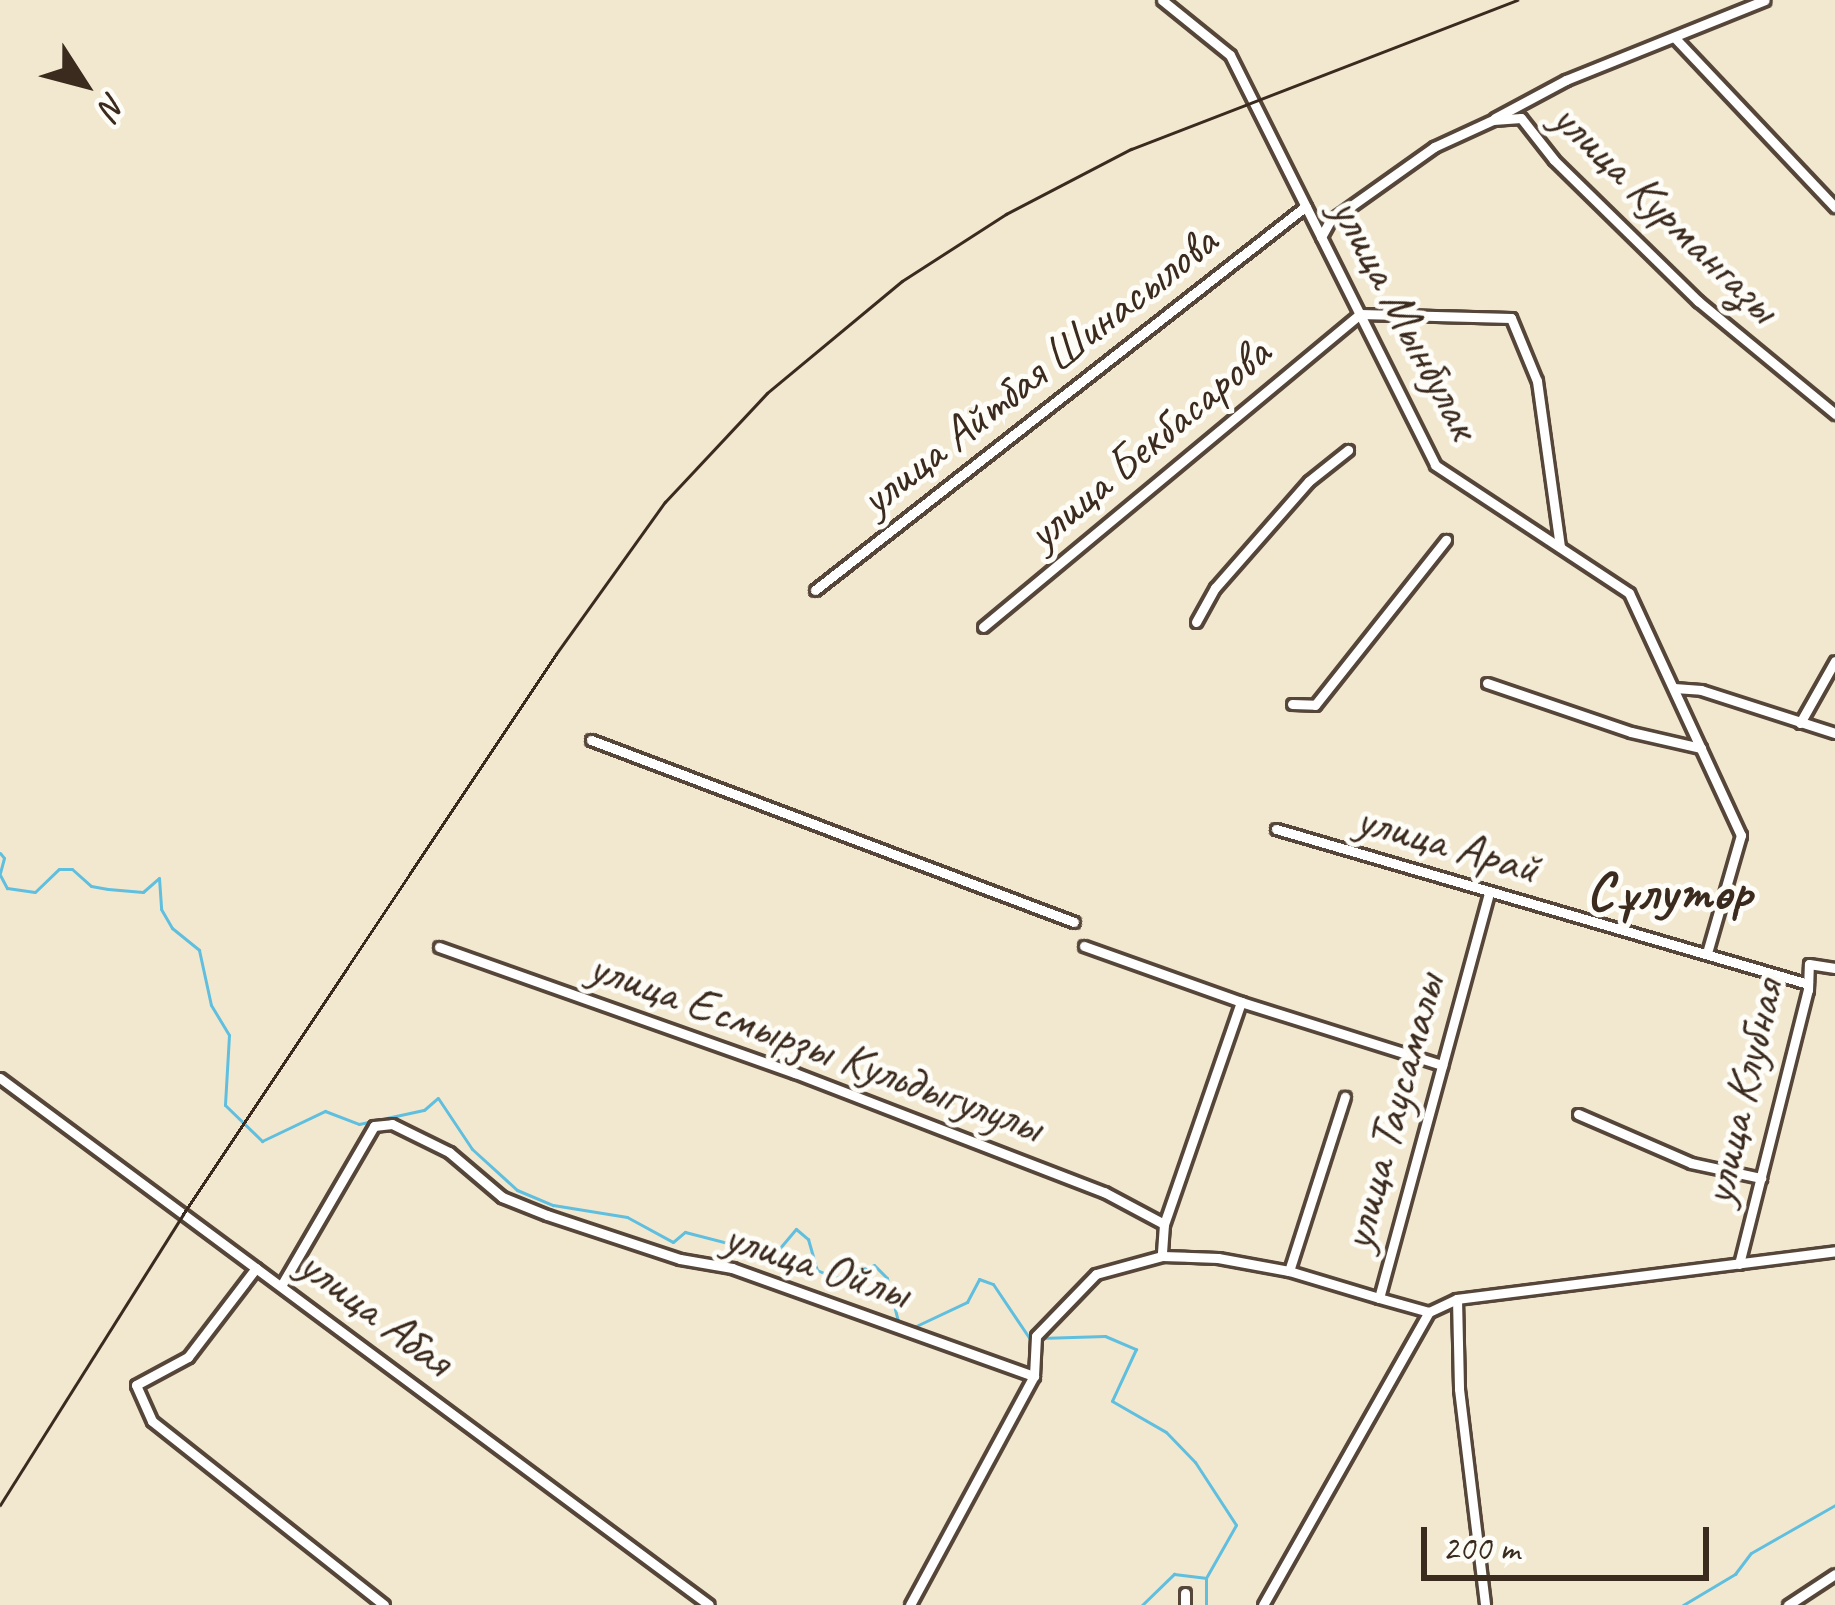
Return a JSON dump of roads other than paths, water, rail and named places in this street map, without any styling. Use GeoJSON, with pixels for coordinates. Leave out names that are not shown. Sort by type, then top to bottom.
{"type":"FeatureCollection","features":[{"type":"Feature","properties":{"kind":"street","name":"улица Мынбулак"},"geometry":{"type":"LineString","coordinates":[[1162,0],[1230,55],[1435,465],[1629,593],[1741,835],[1707,952]]}},
{"type":"Feature","properties":{"kind":"street"},"geometry":{"type":"LineString","coordinates":[[1493,120],[1566,80],[1765,0]]}},
{"type":"Feature","properties":{"kind":"street"},"geometry":{"type":"LineString","coordinates":[[1676,38],[1835,207]]}},
{"type":"Feature","properties":{"kind":"street","name":"улица Курмангазы"},"geometry":{"type":"LineString","coordinates":[[1321,237],[1330,221],[1434,147],[1493,120],[1521,118],[1554,160],[1698,301],[1835,414]]}},
{"type":"Feature","properties":{"kind":"street","name":"улица Айтбая Шинасылова"},"geometry":{"type":"LineString","coordinates":[[815,590],[1306,206]]}},
{"type":"Feature","properties":{"kind":"street"},"geometry":{"type":"LineString","coordinates":[[1360,314],[1511,318],[1538,381],[1560,547]]}},
{"type":"Feature","properties":{"kind":"street","name":"улица Бекбасарова"},"geometry":{"type":"LineString","coordinates":[[983,627],[1360,314]]}},
{"type":"Feature","properties":{"kind":"street"},"geometry":{"type":"LineString","coordinates":[[1196,622],[1215,588],[1309,481],[1348,450]]}},
{"type":"Feature","properties":{"kind":"street"},"geometry":{"type":"LineString","coordinates":[[1292,704],[1315,705],[1447,540]]}},
{"type":"Feature","properties":{"kind":"street"},"geometry":{"type":"LineString","coordinates":[[1800,723],[1835,661]]}},
{"type":"Feature","properties":{"kind":"street"},"geometry":{"type":"LineString","coordinates":[[1487,682],[1630,732],[1701,748]]}},
{"type":"Feature","properties":{"kind":"street"},"geometry":{"type":"LineString","coordinates":[[1674,688],[1701,690],[1835,733]]}},
{"type":"Feature","properties":{"kind":"street"},"geometry":{"type":"LineString","coordinates":[[591,740],[1074,922]]}},
{"type":"Feature","properties":{"kind":"street","name":"улица Арай"},"geometry":{"type":"LineString","coordinates":[[1276,829],[1808,984]]}},
{"type":"Feature","properties":{"kind":"street","name":"улица Таусамалы"},"geometry":{"type":"LineString","coordinates":[[1429,1312],[1379,1298],[1489,894]]}},
{"type":"Feature","properties":{"kind":"street"},"geometry":{"type":"LineString","coordinates":[[1084,946],[1442,1065]]}},
{"type":"Feature","properties":{"kind":"street","name":"улица Есмырзы Кульдыгулулы"},"geometry":{"type":"LineString","coordinates":[[439,947],[818,1082],[1103,1192],[1164,1224]]}},
{"type":"Feature","properties":{"kind":"street","name":"улица Клубная"},"geometry":{"type":"LineString","coordinates":[[1739,1264],[1812,961],[1835,968]]}},
{"type":"Feature","properties":{"kind":"street"},"geometry":{"type":"LineString","coordinates":[[1162,1256],[1164,1224],[1240,1001]]}},
{"type":"Feature","properties":{"kind":"street","name":"улица Абая"},"geometry":{"type":"LineString","coordinates":[[0,1078],[709,1605]]}},
{"type":"Feature","properties":{"kind":"street"},"geometry":{"type":"LineString","coordinates":[[1289,1271],[1346,1097]]}},
{"type":"Feature","properties":{"kind":"street"},"geometry":{"type":"LineString","coordinates":[[1578,1114],[1691,1163],[1761,1178]]}},
{"type":"Feature","properties":{"kind":"street","name":"улица Ойлы"},"geometry":{"type":"LineString","coordinates":[[281,1286],[374,1126],[392,1124],[449,1152],[502,1198],[680,1259],[732,1268],[1034,1376]]}},
{"type":"Feature","properties":{"kind":"street"},"geometry":{"type":"LineString","coordinates":[[1263,1605],[1429,1312],[1457,1299],[1835,1251]]}},
{"type":"Feature","properties":{"kind":"street"},"geometry":{"type":"LineString","coordinates":[[910,1605],[1034,1376],[1036,1336],[1096,1274],[1162,1256],[1218,1258],[1289,1271],[1379,1298]]}},
{"type":"Feature","properties":{"kind":"street"},"geometry":{"type":"LineString","coordinates":[[256,1268],[188,1357],[136,1385],[152,1421],[384,1605]]}},
{"type":"Feature","properties":{"kind":"street"},"geometry":{"type":"LineString","coordinates":[[1457,1299],[1459,1389],[1485,1605]]}},
{"type":"Feature","properties":{"kind":"street"},"geometry":{"type":"LineString","coordinates":[[1789,1605],[1835,1574]]}},
{"type":"Feature","properties":{"kind":"waterway"},"geometry":{"type":"LineString","coordinates":[[0,853],[4,858],[0,873]]}},
{"type":"Feature","properties":{"kind":"waterway"},"geometry":{"type":"LineString","coordinates":[[0,875],[7,888],[35,892],[59,869],[72,869],[91,886],[108,889],[143,892],[159,878],[161,909],[172,928],[199,950],[211,1005],[229,1035],[225,1105],[262,1141],[325,1111],[359,1124],[424,1110],[438,1098],[472,1149],[517,1190],[553,1205],[627,1217],[673,1242],[685,1232],[774,1255],[796,1229],[808,1239],[817,1270],[835,1278],[874,1265],[887,1278],[898,1321],[914,1327],[967,1302],[979,1279],[993,1284],[1030,1339]]}},
{"type":"Feature","properties":{"kind":"waterway"},"geometry":{"type":"LineString","coordinates":[[1040,1338],[1105,1336],[1136,1349],[1112,1401],[1166,1432],[1195,1462],[1236,1525],[1206,1578],[1206,1605]]}},
{"type":"Feature","properties":{"kind":"waterway"},"geometry":{"type":"LineString","coordinates":[[1683,1605],[1735,1574],[1751,1553],[1835,1505]]}},
{"type":"Feature","properties":{"kind":"waterway"},"geometry":{"type":"LineString","coordinates":[[1142,1605],[1174,1574],[1205,1578]]}},
{"type":"Feature","properties":{"kind":"railway"},"geometry":{"type":"LineString","coordinates":[[0,1505],[183,1214],[556,654],[665,502],[767,393],[902,281],[1006,214],[1131,149],[1517,0]]}},
{"type":"Feature","properties":{"kind":"district","name":"Сұлутөр"},"geometry":{"type":"Point","coordinates":[1669,891]}}]}
